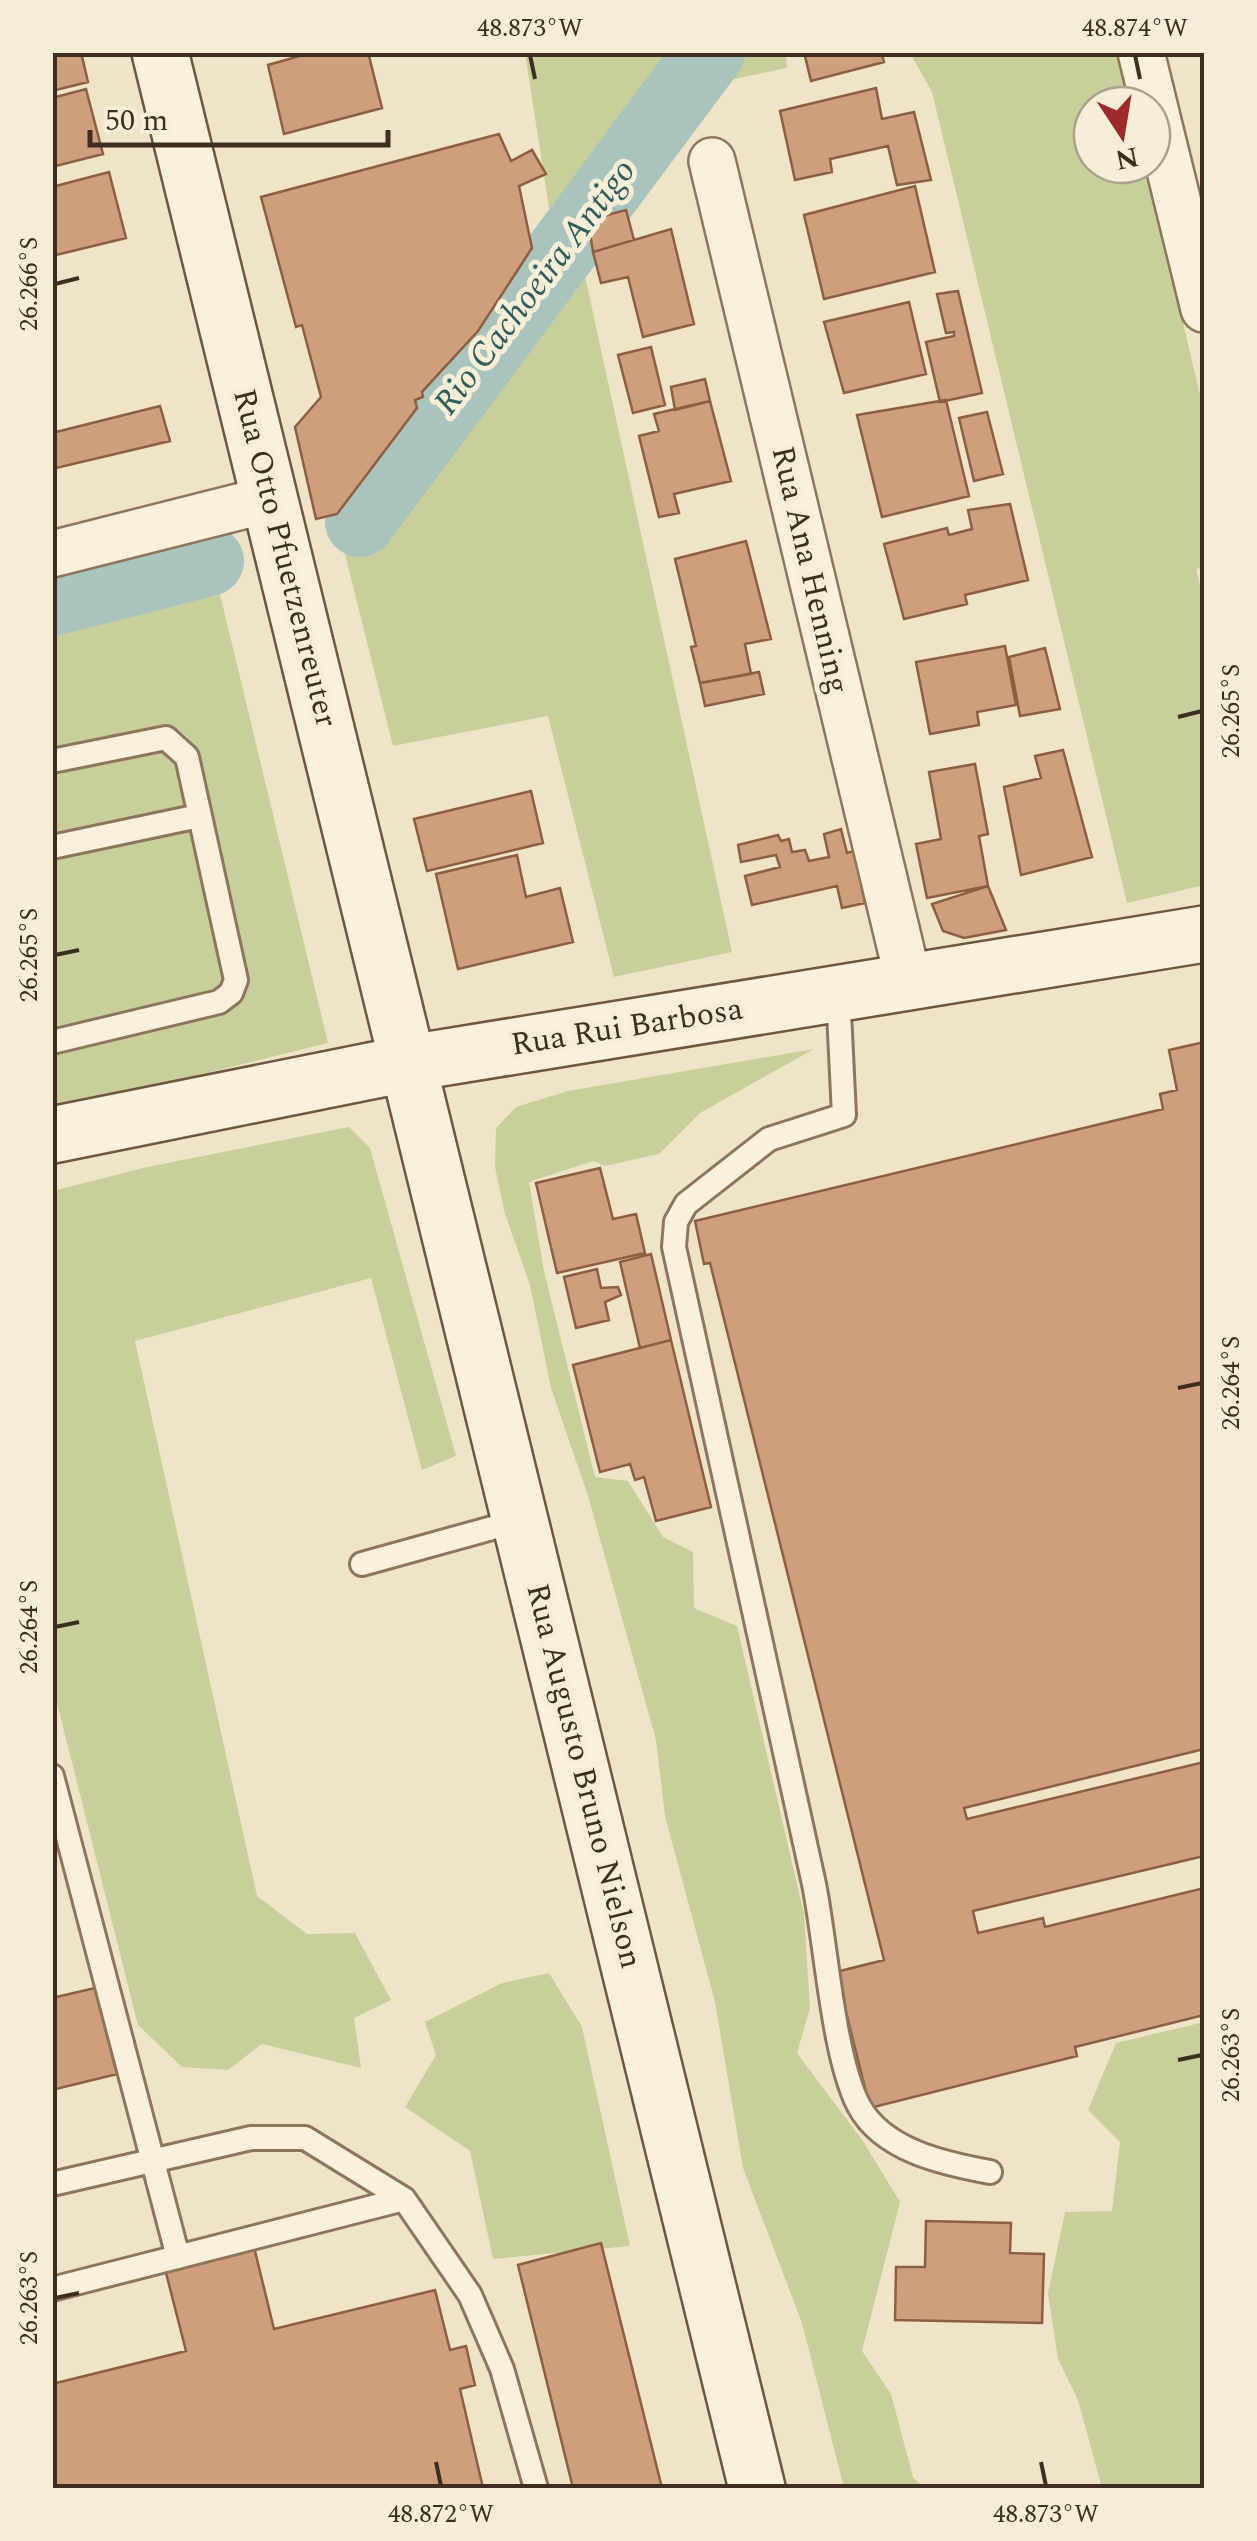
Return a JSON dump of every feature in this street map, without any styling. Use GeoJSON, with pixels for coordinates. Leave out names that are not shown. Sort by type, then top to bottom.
{"type":"FeatureCollection","features":[{"type":"Feature","properties":{"kind":"main road","name":"Rua Otto Pfuetzenreuter"},"geometry":{"type":"LineString","coordinates":[[160,52],[410,1063]]}},
{"type":"Feature","properties":{"kind":"main road","name":"Rua Rui Barbosa"},"geometry":{"type":"LineString","coordinates":[[52,1135],[410,1063],[908,979],[1204,934]]}},
{"type":"Feature","properties":{"kind":"main road","name":"Rua Augusto Bruno Nielson"},"geometry":{"type":"LineString","coordinates":[[410,1063],[757,2488]]}},
{"type":"Feature","properties":{"kind":"street"},"geometry":{"type":"LineString","coordinates":[[1141,52],[1204,309]]}},
{"type":"Feature","properties":{"kind":"street","name":"Rua Ana Henning"},"geometry":{"type":"LineString","coordinates":[[712,162],[908,979]]}},
{"type":"Feature","properties":{"kind":"street"},"geometry":{"type":"LineString","coordinates":[[52,554],[270,499]]}},
{"type":"Feature","properties":{"kind":"lane"},"geometry":{"type":"LineString","coordinates":[[52,762],[166,738],[186,757],[236,980],[231,993],[219,1002],[52,1042]]}},
{"type":"Feature","properties":{"kind":"lane"},"geometry":{"type":"LineString","coordinates":[[52,848],[199,816]]}},
{"type":"Feature","properties":{"kind":"lane"},"geometry":{"type":"LineString","coordinates":[[838,992],[844,1115],[769,1138],[686,1204],[676,1222],[674,1248],[815,1889],[846,2066],[859,2107],[878,2129],[935,2162],[990,2172]]}},
{"type":"Feature","properties":{"kind":"lane"},"geometry":{"type":"LineString","coordinates":[[362,1564],[521,1520]]}},
{"type":"Feature","properties":{"kind":"lane"},"geometry":{"type":"LineString","coordinates":[[52,1776],[178,2257]]}},
{"type":"Feature","properties":{"kind":"lane"},"geometry":{"type":"LineString","coordinates":[[52,2184],[251,2138],[305,2138],[404,2200],[470,2295],[502,2369],[536,2488]]}},
{"type":"Feature","properties":{"kind":"lane"},"geometry":{"type":"LineString","coordinates":[[52,2289],[404,2200]]}},
{"type":"Feature","properties":{"kind":"green space"},"geometry":{"type":"Polygon","coordinates":[[[525,53],[786,53],[787,68],[697,87],[581,209],[585,276],[732,952],[614,977],[548,716],[393,746],[336,518],[553,234],[525,53]]]}},
{"type":"Feature","properties":{"kind":"green space"},"geometry":{"type":"Polygon","coordinates":[[[910,53],[1119,53],[1127,85],[1072,85],[1072,185],[1151,185],[1204,412],[1204,567],[1196,569],[1204,601],[1204,885],[1127,903],[932,92],[910,53]]]}},
{"type":"Feature","properties":{"kind":"green space"},"geometry":{"type":"Polygon","coordinates":[[[219,590],[328,1043],[53,1111],[52,629],[219,590]]]}},
{"type":"Feature","properties":{"kind":"green space"},"geometry":{"type":"Polygon","coordinates":[[[814,1049],[700,1113],[659,1154],[605,1166],[593,1161],[529,1182],[544,1271],[595,1477],[628,1481],[663,1537],[693,1552],[694,1608],[737,1626],[804,1914],[810,2008],[797,2053],[863,2141],[900,2202],[862,2351],[891,2394],[913,2477],[924,2488],[844,2488],[802,2323],[743,2168],[715,2002],[665,1816],[656,1740],[588,1496],[551,1388],[530,1285],[505,1214],[495,1167],[496,1128],[516,1107],[568,1091],[814,1049]]]}},
{"type":"Feature","properties":{"kind":"green space"},"geometry":{"type":"Polygon","coordinates":[[[349,1127],[370,1148],[456,1456],[422,1470],[371,1278],[135,1341],[257,1896],[307,1934],[355,1933],[391,2000],[354,2018],[361,2068],[262,2044],[228,2070],[182,2067],[138,2025],[53,1687],[53,1191],[147,1167],[349,1127]]]}},
{"type":"Feature","properties":{"kind":"green space"},"geometry":{"type":"Polygon","coordinates":[[[549,1973],[582,2027],[630,2246],[493,2259],[470,2151],[405,2107],[436,2055],[425,2022],[502,1983],[549,1973]]]}},
{"type":"Feature","properties":{"kind":"green space"},"geometry":{"type":"Polygon","coordinates":[[[1204,2022],[1204,2488],[1102,2488],[1078,2400],[1058,2359],[1048,2293],[1065,2212],[1112,2211],[1120,2142],[1088,2110],[1116,2043],[1204,2022]]]}},
{"type":"Feature","properties":{"kind":"building"},"geometry":{"type":"Polygon","coordinates":[[[52,52],[81,52],[88,82],[52,91],[52,52]]]}},
{"type":"Feature","properties":{"kind":"building"},"geometry":{"type":"Polygon","coordinates":[[[314,52],[368,52],[382,108],[284,134],[268,65],[314,52]]]}},
{"type":"Feature","properties":{"kind":"building"},"geometry":{"type":"Polygon","coordinates":[[[804,52],[881,52],[884,62],[811,81],[804,52]]]}},
{"type":"Feature","properties":{"kind":"building"},"geometry":{"type":"Polygon","coordinates":[[[876,88],[882,119],[914,112],[931,180],[897,185],[888,146],[830,159],[832,172],[795,180],[780,111],[876,88]]]}},
{"type":"Feature","properties":{"kind":"building"},"geometry":{"type":"Polygon","coordinates":[[[86,89],[103,154],[52,167],[52,98],[86,89]]]}},
{"type":"Feature","properties":{"kind":"building"},"geometry":{"type":"Polygon","coordinates":[[[499,134],[511,161],[532,150],[546,174],[519,186],[532,248],[478,331],[422,392],[423,397],[415,400],[417,408],[337,514],[316,519],[295,427],[321,397],[302,325],[296,327],[261,197],[499,134]]]}},
{"type":"Feature","properties":{"kind":"building"},"geometry":{"type":"Polygon","coordinates":[[[109,172],[126,238],[52,256],[52,187],[109,172]]]}},
{"type":"Feature","properties":{"kind":"building"},"geometry":{"type":"Polygon","coordinates":[[[915,186],[935,272],[824,299],[804,215],[915,186]]]}},
{"type":"Feature","properties":{"kind":"building"},"geometry":{"type":"Polygon","coordinates":[[[626,210],[634,240],[593,252],[588,220],[626,210]]]}},
{"type":"Feature","properties":{"kind":"building"},"geometry":{"type":"Polygon","coordinates":[[[671,229],[694,324],[643,337],[628,277],[601,283],[593,252],[671,229]]]}},
{"type":"Feature","properties":{"kind":"building"},"geometry":{"type":"Polygon","coordinates":[[[958,291],[982,393],[940,402],[926,342],[954,336],[954,332],[946,333],[937,294],[958,291]]]}},
{"type":"Feature","properties":{"kind":"building"},"geometry":{"type":"Polygon","coordinates":[[[909,302],[926,374],[844,393],[824,322],[909,302]]]}},
{"type":"Feature","properties":{"kind":"building"},"geometry":{"type":"Polygon","coordinates":[[[651,347],[665,405],[633,413],[618,355],[651,347]]]}},
{"type":"Feature","properties":{"kind":"building"},"geometry":{"type":"Polygon","coordinates":[[[705,379],[710,401],[675,410],[671,387],[705,379]]]}},
{"type":"Feature","properties":{"kind":"building"},"geometry":{"type":"Polygon","coordinates":[[[946,400],[969,496],[882,517],[857,415],[946,400]]]}},
{"type":"Feature","properties":{"kind":"building"},"geometry":{"type":"Polygon","coordinates":[[[710,401],[731,481],[674,494],[679,513],[659,517],[639,436],[659,431],[654,414],[710,401]]]}},
{"type":"Feature","properties":{"kind":"building"},"geometry":{"type":"Polygon","coordinates":[[[160,406],[170,441],[52,469],[52,433],[160,406]]]}},
{"type":"Feature","properties":{"kind":"building"},"geometry":{"type":"Polygon","coordinates":[[[987,412],[1003,474],[974,481],[959,418],[987,412]]]}},
{"type":"Feature","properties":{"kind":"building"},"geometry":{"type":"Polygon","coordinates":[[[1010,504],[1028,580],[965,595],[967,604],[904,619],[884,544],[947,528],[949,535],[972,529],[968,510],[1010,504]]]}},
{"type":"Feature","properties":{"kind":"building"},"geometry":{"type":"Polygon","coordinates":[[[746,541],[771,639],[745,644],[751,674],[700,683],[691,647],[696,646],[675,559],[746,541]]]}},
{"type":"Feature","properties":{"kind":"building"},"geometry":{"type":"Polygon","coordinates":[[[1005,646],[1016,705],[977,712],[979,725],[930,734],[916,662],[1005,646]]]}},
{"type":"Feature","properties":{"kind":"building"},"geometry":{"type":"Polygon","coordinates":[[[1045,648],[1060,709],[1020,716],[1009,657],[1045,648]]]}},
{"type":"Feature","properties":{"kind":"building"},"geometry":{"type":"Polygon","coordinates":[[[759,672],[764,694],[705,706],[700,683],[759,672]]]}},
{"type":"Feature","properties":{"kind":"building"},"geometry":{"type":"Polygon","coordinates":[[[1063,750],[1092,857],[1021,875],[1004,787],[1041,778],[1035,756],[1063,750]]]}},
{"type":"Feature","properties":{"kind":"building"},"geometry":{"type":"Polygon","coordinates":[[[975,764],[988,834],[979,836],[988,886],[927,898],[916,844],[941,839],[929,772],[975,764]]]}},
{"type":"Feature","properties":{"kind":"building"},"geometry":{"type":"Polygon","coordinates":[[[531,791],[543,843],[427,871],[414,819],[531,791]]]}},
{"type":"Feature","properties":{"kind":"building"},"geometry":{"type":"Polygon","coordinates":[[[841,829],[847,853],[854,851],[865,903],[842,908],[837,886],[752,905],[745,876],[780,867],[776,855],[741,862],[738,845],[778,835],[781,841],[789,839],[792,852],[805,850],[809,861],[829,857],[824,834],[841,829]]]}},
{"type":"Feature","properties":{"kind":"building"},"geometry":{"type":"Polygon","coordinates":[[[517,855],[526,897],[560,888],[573,942],[458,969],[436,874],[517,855]]]}},
{"type":"Feature","properties":{"kind":"building"},"geometry":{"type":"Polygon","coordinates":[[[988,886],[1006,930],[964,938],[943,931],[932,904],[988,886]]]}},
{"type":"Feature","properties":{"kind":"building"},"geometry":{"type":"Polygon","coordinates":[[[1204,1042],[1204,1749],[964,1808],[967,1819],[1204,1762],[1204,1856],[973,1911],[978,1933],[1043,1918],[1045,1927],[1204,1888],[1204,2015],[1075,2047],[1077,2056],[870,2108],[836,1972],[884,1960],[710,1263],[704,1264],[695,1221],[1163,1109],[1160,1094],[1177,1090],[1169,1050],[1204,1042]]]}},
{"type":"Feature","properties":{"kind":"building"},"geometry":{"type":"Polygon","coordinates":[[[600,1168],[613,1219],[636,1214],[645,1253],[557,1273],[536,1183],[600,1168]]]}},
{"type":"Feature","properties":{"kind":"building"},"geometry":{"type":"Polygon","coordinates":[[[651,1254],[671,1340],[640,1348],[620,1262],[651,1254]]]}},
{"type":"Feature","properties":{"kind":"building"},"geometry":{"type":"Polygon","coordinates":[[[597,1269],[601,1288],[618,1287],[621,1295],[605,1302],[609,1320],[576,1328],[564,1277],[597,1269]]]}},
{"type":"Feature","properties":{"kind":"building"},"geometry":{"type":"Polygon","coordinates":[[[671,1340],[711,1507],[656,1521],[644,1477],[635,1480],[630,1464],[600,1472],[573,1365],[671,1340]]]}},
{"type":"Feature","properties":{"kind":"building"},"geometry":{"type":"Polygon","coordinates":[[[95,1988],[117,2074],[52,2090],[52,1998],[95,1988]]]}},
{"type":"Feature","properties":{"kind":"building"},"geometry":{"type":"Polygon","coordinates":[[[926,2221],[1011,2223],[1010,2253],[1044,2254],[1042,2323],[895,2320],[896,2267],[925,2267],[926,2221]]]}},
{"type":"Feature","properties":{"kind":"building"},"geometry":{"type":"Polygon","coordinates":[[[253,2243],[274,2329],[435,2290],[450,2350],[466,2346],[475,2385],[460,2389],[483,2488],[52,2488],[52,2384],[186,2351],[164,2265],[253,2243]]]}},
{"type":"Feature","properties":{"kind":"building"},"geometry":{"type":"Polygon","coordinates":[[[253,2243],[274,2329],[435,2290],[450,2350],[466,2346],[475,2385],[460,2389],[483,2488],[52,2488],[52,2384],[186,2351],[164,2265],[253,2243]]]}},
{"type":"Feature","properties":{"kind":"building"},"geometry":{"type":"Polygon","coordinates":[[[601,2243],[662,2488],[573,2488],[518,2265],[601,2243]]]}},
{"type":"Feature","properties":{"kind":"waterway","name":"Rio Cachoeira Antigo"},"geometry":{"type":"LineString","coordinates":[[360,522],[710,52]]}},
{"type":"Feature","properties":{"kind":"waterway","name":"Rio Cachoeira Antigo"},"geometry":{"type":"LineString","coordinates":[[52,601],[209,561]]}}]}
